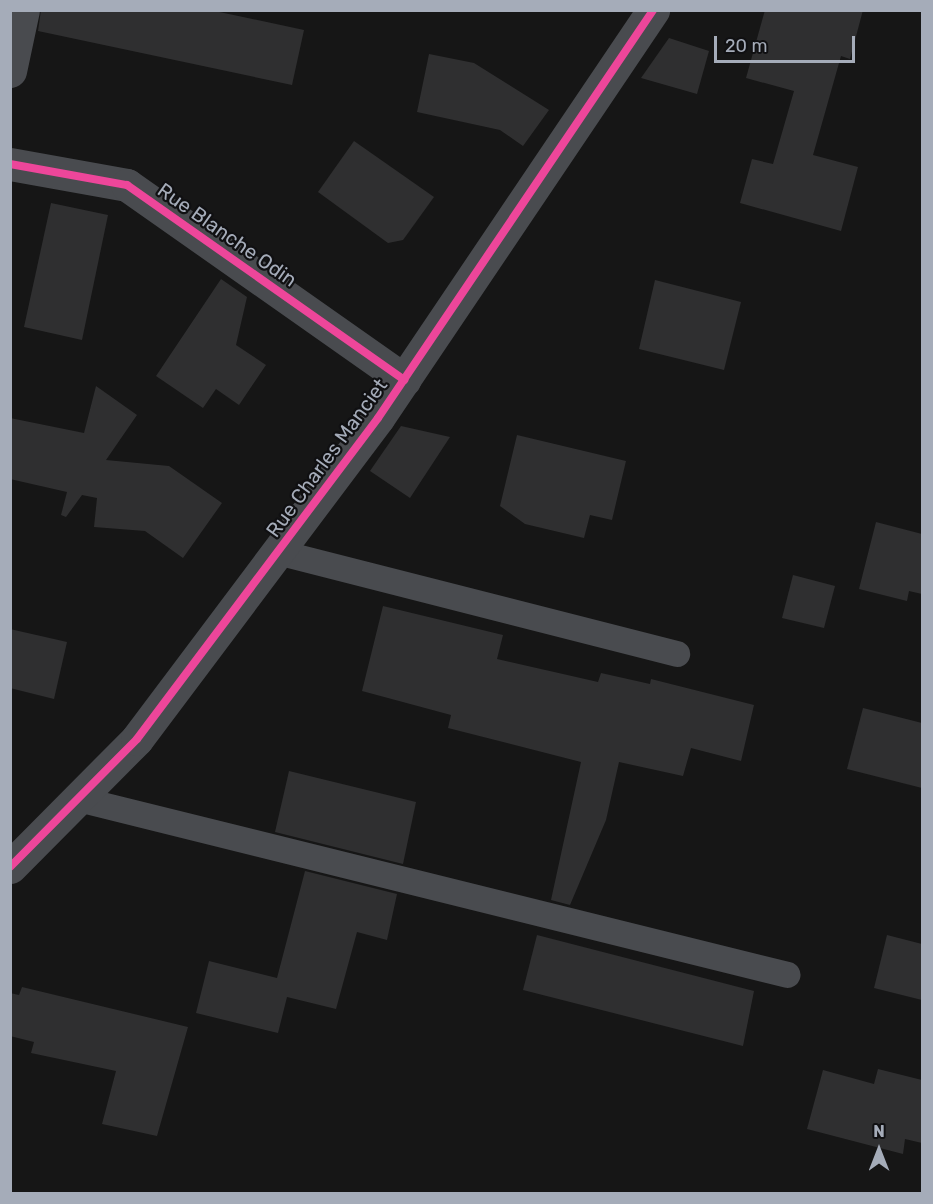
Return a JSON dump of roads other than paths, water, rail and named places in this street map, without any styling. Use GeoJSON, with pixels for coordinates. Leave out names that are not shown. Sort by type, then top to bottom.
{"type":"FeatureCollection","features":[{"type":"Feature","properties":{"kind":"street"},"geometry":{"type":"LineString","coordinates":[[10,71],[23,10]]}},
{"type":"Feature","properties":{"kind":"street","name":"Rue Charles Manciet"},"geometry":{"type":"LineString","coordinates":[[10,867],[137,740],[404,380],[653,10]]}},
{"type":"Feature","properties":{"kind":"street","name":"Rue Blanche Odin"},"geometry":{"type":"LineString","coordinates":[[10,164],[127,185],[404,380]]}},
{"type":"Feature","properties":{"kind":"lane"},"geometry":{"type":"LineString","coordinates":[[278,552],[677,654]]}},
{"type":"Feature","properties":{"kind":"lane"},"geometry":{"type":"LineString","coordinates":[[78,799],[788,975]]}}]}
